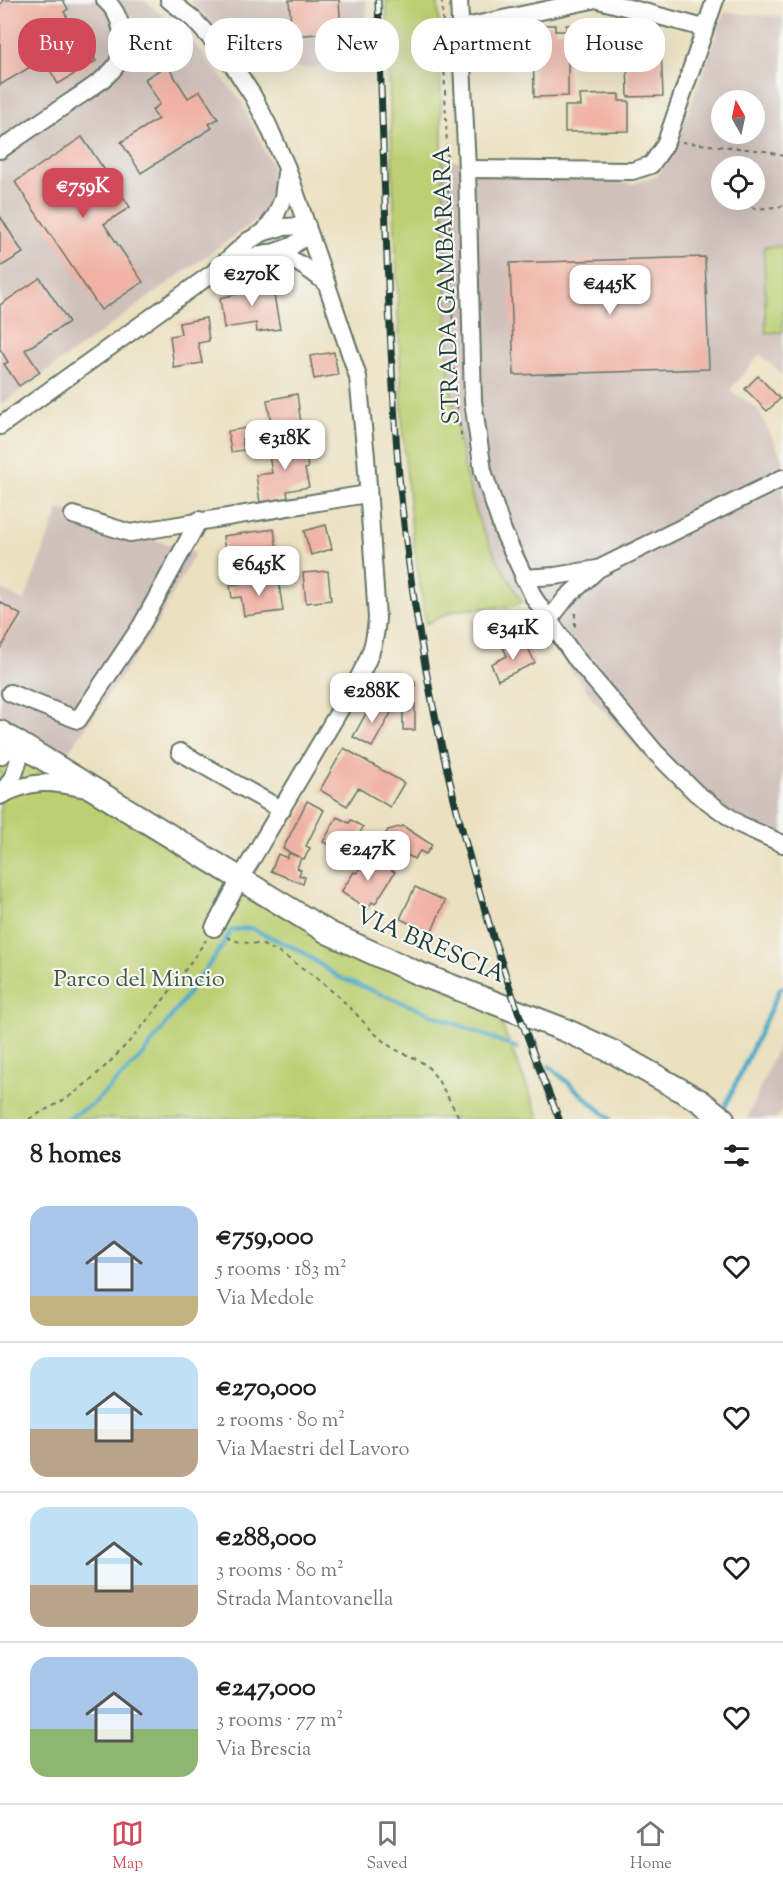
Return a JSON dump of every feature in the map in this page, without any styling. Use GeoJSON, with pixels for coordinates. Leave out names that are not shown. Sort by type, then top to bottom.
{"type":"FeatureCollection","features":[{"type":"Feature","properties":{"kind":"main road","name":"VIA BRESCIA"},"geometry":{"type":"LineString","coordinates":[[10,744],[99,792],[329,933],[415,972],[575,1034],[615,1053],[705,1105],[723,1119]]}},
{"type":"Feature","properties":{"kind":"street"},"geometry":{"type":"LineString","coordinates":[[0,150],[98,83],[116,65],[121,49],[122,34],[119,20],[111,5],[105,0]]}},
{"type":"Feature","properties":{"kind":"street"},"geometry":{"type":"LineString","coordinates":[[169,0],[193,19],[236,70],[268,125],[286,168],[358,377],[366,457],[376,618],[371,654],[240,879],[214,928]]}},
{"type":"Feature","properties":{"kind":"street","name":"STRADA GAMBARARA"},"geometry":{"type":"LineString","coordinates":[[459,0],[460,18]]}},
{"type":"Feature","properties":{"kind":"street"},"geometry":{"type":"LineString","coordinates":[[508,18],[592,0]]}},
{"type":"Feature","properties":{"kind":"street"},"geometry":{"type":"LineString","coordinates":[[599,0],[704,28]]}},
{"type":"Feature","properties":{"kind":"street"},"geometry":{"type":"LineString","coordinates":[[467,169],[632,171],[651,165],[667,139],[715,0]]}},
{"type":"Feature","properties":{"kind":"street","name":"STRADA GAMBARARA"},"geometry":{"type":"LineString","coordinates":[[463,72],[473,401],[483,471],[503,531],[523,578],[549,620],[574,656],[655,752],[696,793],[739,824],[783,844]]}},
{"type":"Feature","properties":{"kind":"street"},"geometry":{"type":"LineString","coordinates":[[264,232],[276,215],[283,198],[286,168]]}},
{"type":"Feature","properties":{"kind":"street"},"geometry":{"type":"LineString","coordinates":[[0,426],[214,272],[248,241],[282,226],[308,230]]}},
{"type":"Feature","properties":{"kind":"street"},"geometry":{"type":"LineString","coordinates":[[214,272],[256,256],[292,246],[308,230]]}},
{"type":"Feature","properties":{"kind":"street"},"geometry":{"type":"LineString","coordinates":[[272,253],[310,269],[327,285]]}},
{"type":"Feature","properties":{"kind":"street"},"geometry":{"type":"LineString","coordinates":[[549,620],[567,598],[598,569],[783,478]]}},
{"type":"Feature","properties":{"kind":"street"},"geometry":{"type":"LineString","coordinates":[[73,515],[130,533],[367,494]]}},
{"type":"Feature","properties":{"kind":"street"},"geometry":{"type":"LineString","coordinates":[[10,693],[78,720],[141,626],[199,520]]}},
{"type":"Feature","properties":{"kind":"street"},"geometry":{"type":"LineString","coordinates":[[523,578],[555,576],[598,569]]}},
{"type":"Feature","properties":{"kind":"street"},"geometry":{"type":"LineString","coordinates":[[0,795],[9,785],[17,770],[10,744]]}},
{"type":"Feature","properties":{"kind":"street"},"geometry":{"type":"LineString","coordinates":[[180,752],[282,810]]}},
{"type":"Feature","properties":{"kind":"street"},"geometry":{"type":"LineString","coordinates":[[0,795],[19,786],[43,782],[99,792]]}},
{"type":"Feature","properties":{"kind":"path"},"geometry":{"type":"LineString","coordinates":[[442,0],[455,390],[463,444]]}},
{"type":"Feature","properties":{"kind":"path"},"geometry":{"type":"LineString","coordinates":[[667,139],[765,151],[783,156]]}},
{"type":"Feature","properties":{"kind":"path"},"geometry":{"type":"LineString","coordinates":[[765,208],[783,206]]}},
{"type":"Feature","properties":{"kind":"path"},"geometry":{"type":"LineString","coordinates":[[567,598],[575,614],[576,632]]}},
{"type":"Feature","properties":{"kind":"path"},"geometry":{"type":"LineString","coordinates":[[29,1119],[76,1091],[110,1061],[144,1024],[182,975],[214,928]]}},
{"type":"Feature","properties":{"kind":"path"},"geometry":{"type":"LineString","coordinates":[[232,940],[268,946],[295,963],[341,999],[369,1029],[392,1047],[420,1059],[432,1071],[460,1119]]}},
{"type":"Feature","properties":{"kind":"shaded area"},"geometry":{"type":"Polygon","coordinates":[[[0,0],[144,0],[166,18],[108,18],[108,72],[193,72],[193,42],[205,57],[205,72],[217,72],[242,103],[272,166],[271,190],[260,217],[0,405],[0,0]]]}},
{"type":"Feature","properties":{"kind":"shaded area"},"geometry":{"type":"Polygon","coordinates":[[[189,0],[366,0],[367,18],[315,18],[315,67],[307,68],[303,68],[303,18],[206,18],[189,0]]]}},
{"type":"Feature","properties":{"kind":"shaded area"},"geometry":{"type":"Polygon","coordinates":[[[725,12],[783,17],[783,375],[760,354],[730,390],[758,409],[783,460],[783,852],[734,829],[685,795],[598,705],[565,662],[497,559],[480,524],[465,473],[449,374],[442,159],[632,184],[656,177],[673,153],[725,12]]]}},
{"type":"Feature","properties":{"kind":"shaded area"},"geometry":{"type":"Polygon","coordinates":[[[59,509],[195,553],[152,632],[62,761],[0,721],[0,588],[24,602],[59,509]]]}},
{"type":"Feature","properties":{"kind":"shaded area"},"geometry":{"type":"Polygon","coordinates":[[[783,1034],[783,1109],[776,1119],[747,1119],[783,1034]]]}},
{"type":"Feature","properties":{"kind":"green space"},"geometry":{"type":"Polygon","coordinates":[[[386,0],[438,0],[439,18],[411,18],[411,72],[440,72],[449,374],[465,473],[480,524],[522,602],[513,606],[456,610],[426,624],[412,533],[403,437],[389,72],[399,72],[399,18],[387,18],[386,0]]]}},
{"type":"Feature","properties":{"kind":"green space"},"geometry":{"type":"Polygon","coordinates":[[[783,246],[783,332],[766,333],[764,247],[783,246]]]}},
{"type":"Feature","properties":{"kind":"green space","name":"Parco del Mincio"},"geometry":{"type":"Polygon","coordinates":[[[0,731],[296,913],[493,1003],[540,1119],[0,1119],[0,731]]]}},
{"type":"Feature","properties":{"kind":"building"},"geometry":{"type":"Polygon","coordinates":[[[2,0],[63,0],[68,9],[64,12],[68,18],[18,18],[18,72],[22,72],[0,85],[0,4],[2,0]]]}},
{"type":"Feature","properties":{"kind":"building"},"geometry":{"type":"Polygon","coordinates":[[[289,0],[339,0],[340,18],[315,18],[315,34],[303,35],[303,18],[290,18],[289,0]]]}},
{"type":"Feature","properties":{"kind":"building"},"geometry":{"type":"Polygon","coordinates":[[[552,25],[555,25],[555,31],[564,31],[564,72],[568,72],[568,96],[534,97],[534,72],[552,72],[552,25]]]}},
{"type":"Feature","properties":{"kind":"building"},"geometry":{"type":"Polygon","coordinates":[[[51,72],[78,72],[58,84],[51,72]]]}},
{"type":"Feature","properties":{"kind":"building"},"geometry":{"type":"Polygon","coordinates":[[[156,72],[171,72],[188,98],[200,91],[218,119],[209,124],[212,128],[141,173],[121,142],[158,119],[152,110],[160,104],[145,79],[156,72]]]}},
{"type":"Feature","properties":{"kind":"building"},"geometry":{"type":"Polygon","coordinates":[[[627,72],[662,72],[663,96],[628,97],[627,72]]]}},
{"type":"Feature","properties":{"kind":"building"},"geometry":{"type":"Polygon","coordinates":[[[619,94],[619,101],[629,101],[629,131],[565,132],[565,106],[581,106],[580,95],[619,94]]]}},
{"type":"Feature","properties":{"kind":"building"},"geometry":{"type":"Polygon","coordinates":[[[82,137],[130,207],[104,224],[143,282],[101,310],[15,182],[82,137]]]}},
{"type":"Feature","properties":{"kind":"building"},"geometry":{"type":"Polygon","coordinates":[[[0,216],[23,253],[0,267],[0,216]]]}},
{"type":"Feature","properties":{"kind":"building"},"geometry":{"type":"Polygon","coordinates":[[[705,257],[709,369],[514,375],[510,263],[705,257]]]}},
{"type":"Feature","properties":{"kind":"building"},"geometry":{"type":"Polygon","coordinates":[[[40,278],[69,322],[25,350],[40,372],[19,386],[4,364],[8,362],[0,349],[0,305],[40,278]]]}},
{"type":"Feature","properties":{"kind":"building"},"geometry":{"type":"Polygon","coordinates":[[[271,278],[280,329],[257,332],[256,323],[224,328],[220,298],[250,291],[248,282],[271,278]]]}},
{"type":"Feature","properties":{"kind":"building"},"geometry":{"type":"Polygon","coordinates":[[[206,318],[209,341],[198,343],[202,363],[174,368],[170,336],[181,334],[179,323],[206,318]]]}},
{"type":"Feature","properties":{"kind":"building"},"geometry":{"type":"Polygon","coordinates":[[[334,352],[338,375],[314,379],[310,356],[334,352]]]}},
{"type":"Feature","properties":{"kind":"building"},"geometry":{"type":"Polygon","coordinates":[[[758,376],[780,399],[767,411],[745,389],[758,376]]]}},
{"type":"Feature","properties":{"kind":"building"},"geometry":{"type":"Polygon","coordinates":[[[297,394],[301,424],[272,428],[267,400],[297,394]]]}},
{"type":"Feature","properties":{"kind":"building"},"geometry":{"type":"Polygon","coordinates":[[[259,426],[262,437],[242,439],[244,450],[231,452],[228,431],[259,426]]]}},
{"type":"Feature","properties":{"kind":"building"},"geometry":{"type":"Polygon","coordinates":[[[303,436],[308,468],[305,469],[309,487],[287,491],[288,498],[260,502],[256,475],[272,473],[269,455],[279,453],[277,441],[303,436]]]}},
{"type":"Feature","properties":{"kind":"building"},"geometry":{"type":"Polygon","coordinates":[[[326,525],[332,549],[311,555],[304,531],[326,525]]]}},
{"type":"Feature","properties":{"kind":"building"},"geometry":{"type":"Polygon","coordinates":[[[274,529],[278,557],[227,564],[223,536],[274,529]]]}},
{"type":"Feature","properties":{"kind":"building"},"geometry":{"type":"Polygon","coordinates":[[[328,571],[331,600],[306,603],[303,573],[328,571]]]}},
{"type":"Feature","properties":{"kind":"building"},"geometry":{"type":"Polygon","coordinates":[[[278,578],[283,611],[244,616],[241,597],[232,598],[230,585],[278,578]]]}},
{"type":"Feature","properties":{"kind":"building"},"geometry":{"type":"Polygon","coordinates":[[[0,602],[21,615],[0,649],[0,602]]]}},
{"type":"Feature","properties":{"kind":"building"},"geometry":{"type":"Polygon","coordinates":[[[512,643],[515,649],[526,643],[535,663],[498,680],[491,664],[507,656],[503,647],[512,643]]]}},
{"type":"Feature","properties":{"kind":"building"},"geometry":{"type":"Polygon","coordinates":[[[403,681],[415,681],[415,730],[403,730],[403,681]]]}},
{"type":"Feature","properties":{"kind":"building"},"geometry":{"type":"Polygon","coordinates":[[[373,701],[392,711],[372,747],[353,737],[373,701]]]}},
{"type":"Feature","properties":{"kind":"building"},"geometry":{"type":"Polygon","coordinates":[[[344,748],[404,783],[390,807],[358,788],[347,806],[320,790],[344,748]]]}},
{"type":"Feature","properties":{"kind":"building"},"geometry":{"type":"Polygon","coordinates":[[[307,801],[324,810],[306,846],[310,848],[304,859],[301,858],[297,868],[301,870],[299,875],[305,877],[303,884],[271,871],[278,854],[287,858],[289,853],[299,857],[283,849],[307,801]]]}},
{"type":"Feature","properties":{"kind":"building"},"geometry":{"type":"Polygon","coordinates":[[[337,817],[349,823],[351,820],[363,827],[348,855],[323,842],[337,817]]]}},
{"type":"Feature","properties":{"kind":"building"},"geometry":{"type":"Polygon","coordinates":[[[403,826],[432,845],[426,854],[420,851],[414,859],[382,840],[388,830],[403,826]]]}},
{"type":"Feature","properties":{"kind":"building"},"geometry":{"type":"Polygon","coordinates":[[[368,855],[395,872],[375,904],[372,902],[368,909],[341,892],[368,855]]]}},
{"type":"Feature","properties":{"kind":"building"},"geometry":{"type":"Polygon","coordinates":[[[415,887],[445,901],[431,933],[400,919],[415,887]]]}},
{"type":"Feature","properties":{"kind":"waterway"},"geometry":{"type":"LineString","coordinates":[[66,1119],[93,1104],[144,1054],[221,948],[231,930],[250,928],[301,951],[338,977],[517,1048]]}},
{"type":"Feature","properties":{"kind":"waterway"},"geometry":{"type":"LineString","coordinates":[[723,1111],[780,989],[783,987]]}},
{"type":"Feature","properties":{"kind":"waterway"},"geometry":{"type":"LineString","coordinates":[[549,1066],[610,1119]]}},
{"type":"Feature","properties":{"kind":"railway"},"geometry":{"type":"LineString","coordinates":[[378,0],[395,430],[409,568],[422,649],[438,729],[478,887],[529,1043],[559,1119]]}}]}
